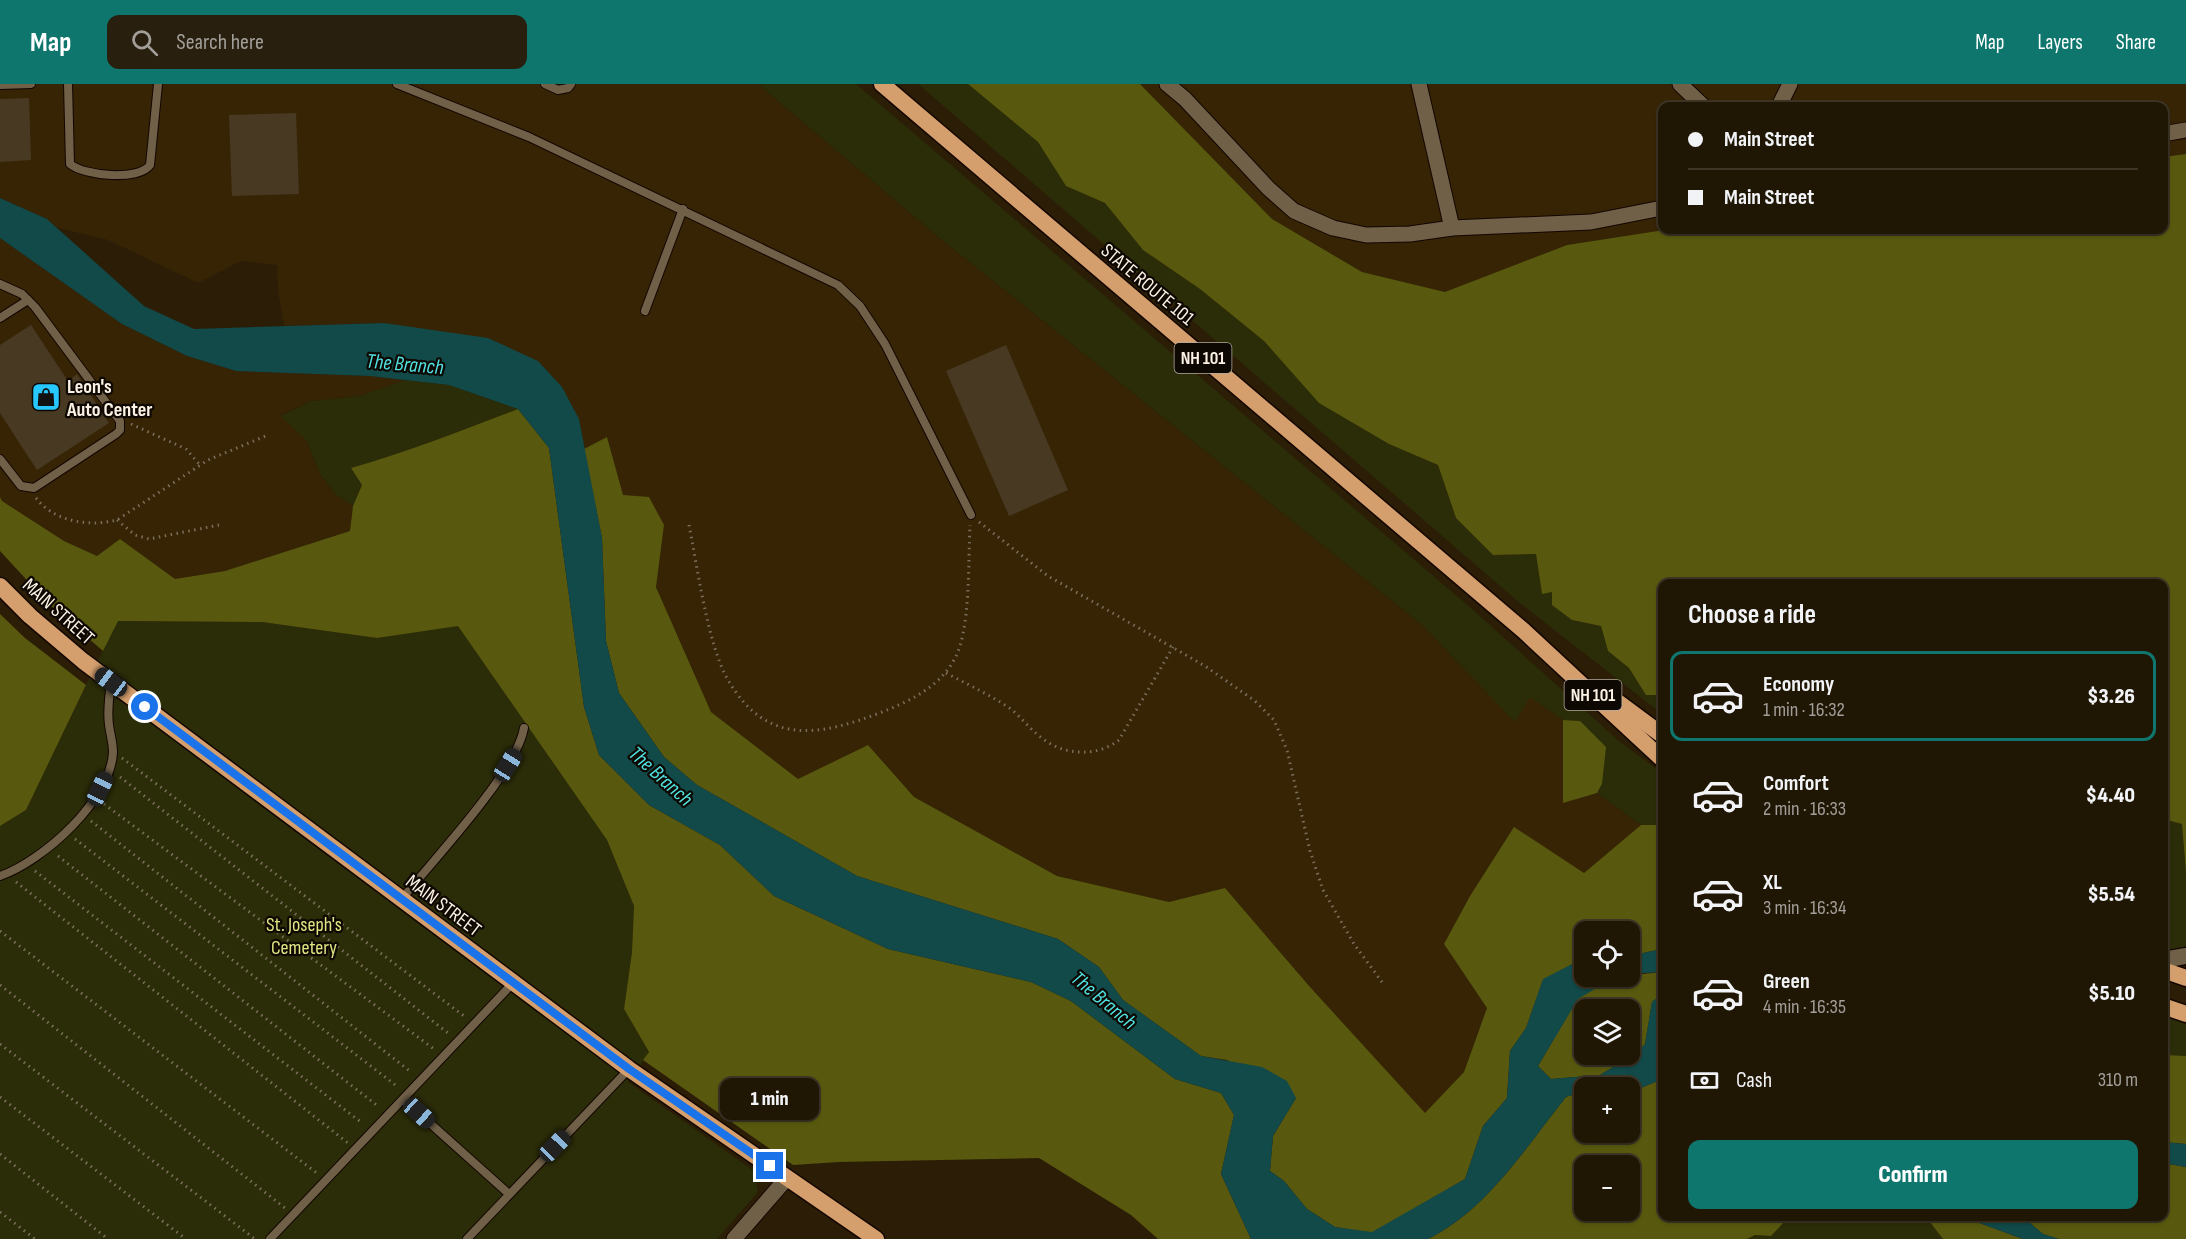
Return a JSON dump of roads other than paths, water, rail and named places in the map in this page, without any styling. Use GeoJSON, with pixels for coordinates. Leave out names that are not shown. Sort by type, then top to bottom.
{"type":"FeatureCollection","features":[{"type":"Feature","properties":{"kind":"highway","name":"STATE ROUTE 101"},"geometry":{"type":"LineString","coordinates":[[882,84],[1524,631],[1658,755]]}},
{"type":"Feature","properties":{"kind":"highway","name":"MAIN STREET"},"geometry":{"type":"LineString","coordinates":[[0,586],[30,616],[111,682],[401,900],[629,1069],[876,1239]]}},
{"type":"Feature","properties":{"kind":"highway","name":"STATE ROUTE 101"},"geometry":{"type":"LineString","coordinates":[[1524,631],[1658,732]]}},
{"type":"Feature","properties":{"kind":"highway"},"geometry":{"type":"LineString","coordinates":[[2168,972],[2186,978]]}},
{"type":"Feature","properties":{"kind":"highway"},"geometry":{"type":"LineString","coordinates":[[2168,1008],[2186,1014]]}},
{"type":"Feature","properties":{"kind":"street"},"geometry":{"type":"LineString","coordinates":[[1167,84],[1185,99],[1268,188],[1294,211],[1333,228],[1366,235],[1410,234],[1452,228],[1591,222],[1658,209]]}},
{"type":"Feature","properties":{"kind":"street"},"geometry":{"type":"LineString","coordinates":[[1419,84],[1452,228]]}},
{"type":"Feature","properties":{"kind":"street"},"geometry":{"type":"LineString","coordinates":[[1680,84],[1699,102]]}},
{"type":"Feature","properties":{"kind":"street"},"geometry":{"type":"LineString","coordinates":[[1781,102],[1790,84]]}},
{"type":"Feature","properties":{"kind":"street"},"geometry":{"type":"LineString","coordinates":[[2168,133],[2186,130]]}},
{"type":"Feature","properties":{"kind":"street"},"geometry":{"type":"LineString","coordinates":[[2168,959],[2186,956]]}},
{"type":"Feature","properties":{"kind":"street"},"geometry":{"type":"LineString","coordinates":[[734,1239],[787,1178]]}},
{"type":"Feature","properties":{"kind":"lane"},"geometry":{"type":"LineString","coordinates":[[0,85],[31,84]]}},
{"type":"Feature","properties":{"kind":"lane"},"geometry":{"type":"LineString","coordinates":[[68,84],[70,164],[84,170],[124,175],[146,171],[150,165],[158,84]]}},
{"type":"Feature","properties":{"kind":"lane"},"geometry":{"type":"LineString","coordinates":[[397,84],[529,137],[838,285],[860,306],[885,344],[971,515]]}},
{"type":"Feature","properties":{"kind":"lane"},"geometry":{"type":"LineString","coordinates":[[545,84],[558,90],[568,88],[572,84]]}},
{"type":"Feature","properties":{"kind":"lane"},"geometry":{"type":"LineString","coordinates":[[645,311],[682,209]]}},
{"type":"Feature","properties":{"kind":"lane"},"geometry":{"type":"LineString","coordinates":[[0,284],[28,300],[120,421],[120,430],[116,434],[30,489],[21,486],[0,459]]}},
{"type":"Feature","properties":{"kind":"lane"},"geometry":{"type":"LineString","coordinates":[[0,318],[28,300]]}},
{"type":"Feature","properties":{"kind":"lane"},"geometry":{"type":"LineString","coordinates":[[3,875],[25,864],[46,847],[83,815],[96,797],[110,769],[113,752],[109,723],[111,682]]}},
{"type":"Feature","properties":{"kind":"lane"},"geometry":{"type":"LineString","coordinates":[[401,900],[500,777],[522,740],[524,728]]}},
{"type":"Feature","properties":{"kind":"lane"},"geometry":{"type":"LineString","coordinates":[[270,1239],[513,983]]}},
{"type":"Feature","properties":{"kind":"lane"},"geometry":{"type":"LineString","coordinates":[[466,1239],[629,1069]]}},
{"type":"Feature","properties":{"kind":"lane"},"geometry":{"type":"LineString","coordinates":[[406,1098],[509,1194]]}},
{"type":"Feature","properties":{"kind":"water","name":"The Branch"},"geometry":{"type":"Polygon","coordinates":[[[0,198],[47,219],[144,306],[194,329],[384,323],[488,338],[538,361],[562,387],[579,419],[602,538],[606,641],[619,693],[664,757],[697,785],[857,876],[1058,939],[1099,967],[1123,1000],[1201,1056],[1262,1067],[1287,1081],[1296,1098],[1273,1136],[1270,1171],[1284,1181],[1307,1209],[1335,1227],[1372,1232],[1465,1179],[1483,1126],[1507,1098],[1510,1051],[1526,1028],[1543,979],[1574,963],[1574,987],[1598,987],[1574,999],[1574,1006],[1538,1066],[1551,1079],[1574,1077],[1574,1094],[1566,1097],[1487,1195],[1449,1227],[1428,1239],[1251,1239],[1221,1174],[1234,1115],[1221,1093],[1175,1079],[1071,1001],[1031,982],[888,949],[774,896],[720,845],[649,805],[599,755],[584,707],[549,448],[518,409],[449,385],[370,376],[236,371],[187,356],[122,324],[0,238],[0,198]]]}},
{"type":"Feature","properties":{"kind":"water"},"geometry":{"type":"Polygon","coordinates":[[[1658,950],[1658,972],[1640,973],[1640,954],[1658,950]]]}},
{"type":"Feature","properties":{"kind":"water"},"geometry":{"type":"Polygon","coordinates":[[[1658,997],[1658,1081],[1640,1088],[1640,1077],[1576,1077],[1600,1075],[1617,1065],[1640,1065],[1640,1050],[1645,1044],[1652,1002],[1658,997]]]}},
{"type":"Feature","properties":{"kind":"water"},"geometry":{"type":"Polygon","coordinates":[[[2168,1142],[2186,1144],[2186,1167],[2168,1164],[2168,1142]]]}},
{"type":"Feature","properties":{"kind":"water"},"geometry":{"type":"Polygon","coordinates":[[[1974,1221],[2028,1221],[2043,1234],[2059,1239],[2023,1239],[1974,1221]]]}},
{"type":"Feature","properties":{"kind":"place","name":"Leon's Auto Center"},"geometry":{"type":"Point","coordinates":[46,397]}},
{"type":"Feature","properties":{"kind":"park label","name":"St. Joseph's Cemetery"},"geometry":{"type":"Point","coordinates":[304,936]}}]}
